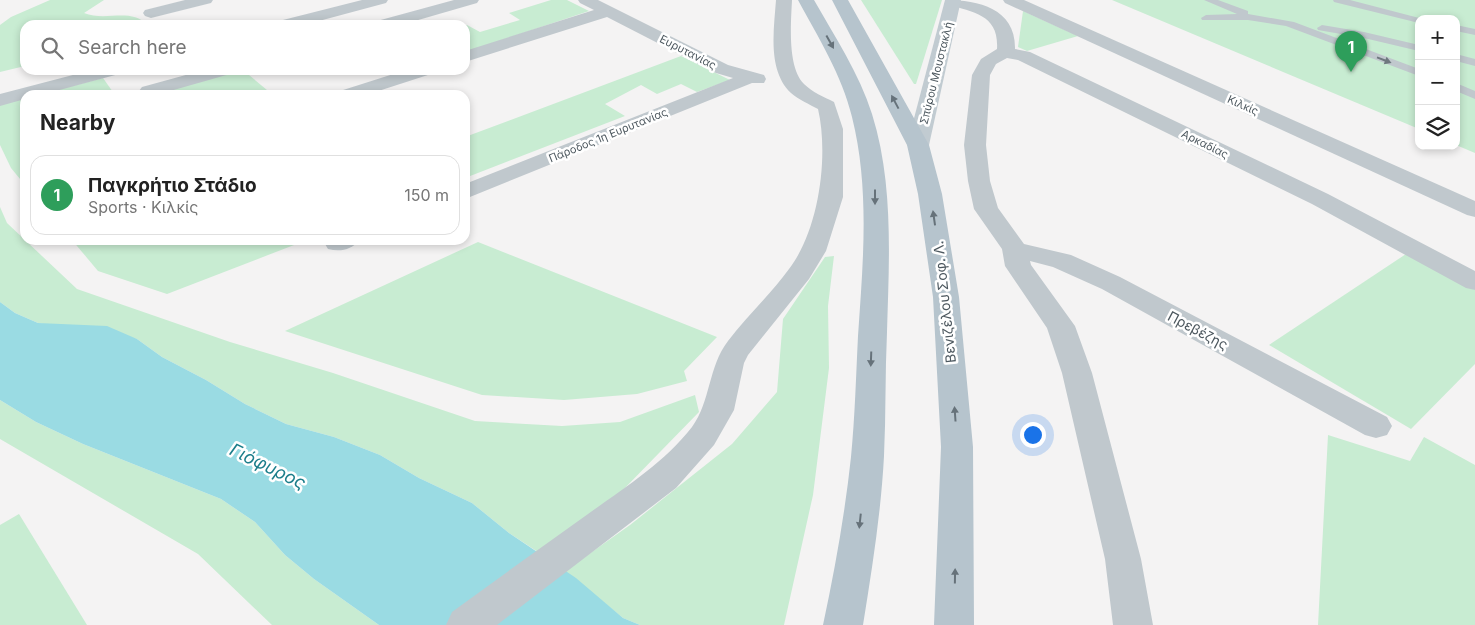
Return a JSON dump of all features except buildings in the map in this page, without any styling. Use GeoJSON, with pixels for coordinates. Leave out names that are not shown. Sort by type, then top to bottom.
{"type":"FeatureCollection","features":[{"type":"Feature","properties":{"kind":"main road"},"geometry":{"type":"LineString","coordinates":[[806,0],[832,45],[862,115],[875,189],[876,257],[869,432],[856,552],[844,625]]}},
{"type":"Feature","properties":{"kind":"main road","name":"Βενιζέλου Σοφ. Λ."},"geometry":{"type":"LineString","coordinates":[[840,0],[918,145],[930,194],[946,296],[956,428],[954,625]]}},
{"type":"Feature","properties":{"kind":"main road","name":"Σπύρου Μουστακλή"},"geometry":{"type":"LineString","coordinates":[[918,145],[953,0]]}},
{"type":"Feature","properties":{"kind":"street"},"geometry":{"type":"LineString","coordinates":[[151,13],[205,0]]}},
{"type":"Feature","properties":{"kind":"street"},"geometry":{"type":"LineString","coordinates":[[304,20],[380,0]]}},
{"type":"Feature","properties":{"kind":"street"},"geometry":{"type":"LineString","coordinates":[[401,20],[471,0]]}},
{"type":"Feature","properties":{"kind":"street","name":"Ευρυτανίας"},"geometry":{"type":"LineString","coordinates":[[466,625],[664,478],[703,436],[718,410],[729,363],[737,350],[800,273],[814,251],[832,197],[833,129],[827,106],[774,82],[722,69],[586,0]]}},
{"type":"Feature","properties":{"kind":"street"},"geometry":{"type":"LineString","coordinates":[[774,82],[786,72],[784,0]]}},
{"type":"Feature","properties":{"kind":"street"},"geometry":{"type":"LineString","coordinates":[[953,0],[985,12],[1002,24],[1005,31],[1006,52],[992,57],[983,68],[981,75],[974,145],[979,181],[986,209],[1015,249],[1018,266],[1060,326],[1078,372],[1124,559],[1133,625]]}},
{"type":"Feature","properties":{"kind":"street","name":"Κιλκίς"},"geometry":{"type":"LineString","coordinates":[[1011,0],[1475,210]]}},
{"type":"Feature","properties":{"kind":"street"},"geometry":{"type":"LineString","coordinates":[[470,55],[608,10]]}},
{"type":"Feature","properties":{"kind":"street","name":"Αρκαδίας"},"geometry":{"type":"LineString","coordinates":[[1006,52],[1024,56],[1320,199],[1475,282]]}},
{"type":"Feature","properties":{"kind":"street"},"geometry":{"type":"LineString","coordinates":[[38,90],[94,75]]}},
{"type":"Feature","properties":{"kind":"street"},"geometry":{"type":"LineString","coordinates":[[153,90],[206,75]]}},
{"type":"Feature","properties":{"kind":"street"},"geometry":{"type":"LineString","coordinates":[[363,90],[409,75]]}},
{"type":"Feature","properties":{"kind":"street","name":"Πάροδος 1η Ευρυτανίας"},"geometry":{"type":"LineString","coordinates":[[470,190],[774,82]]}},
{"type":"Feature","properties":{"kind":"street"},"geometry":{"type":"LineString","coordinates":[[0,100],[20,95]]}},
{"type":"Feature","properties":{"kind":"street","name":"Πρεβέζης"},"geometry":{"type":"LineString","coordinates":[[1015,249],[1062,261],[1110,283],[1376,426]]}},
{"type":"Feature","properties":{"kind":"lane"},"geometry":{"type":"LineString","coordinates":[[1209,0],[1255,16],[1290,24],[1364,35],[1415,47]]}},
{"type":"Feature","properties":{"kind":"lane"},"geometry":{"type":"LineString","coordinates":[[1338,0],[1415,19]]}},
{"type":"Feature","properties":{"kind":"lane"},"geometry":{"type":"LineString","coordinates":[[1206,18],[1255,16]]}},
{"type":"Feature","properties":{"kind":"lane"},"geometry":{"type":"LineString","coordinates":[[1290,24],[1415,71]]}},
{"type":"Feature","properties":{"kind":"lane"},"geometry":{"type":"LineString","coordinates":[[1460,29],[1475,32]]}},
{"type":"Feature","properties":{"kind":"lane"},"geometry":{"type":"LineString","coordinates":[[1460,58],[1475,63]]}},
{"type":"Feature","properties":{"kind":"lane"},"geometry":{"type":"LineString","coordinates":[[1460,88],[1475,94]]}},
{"type":"Feature","properties":{"kind":"green space"},"geometry":{"type":"Polygon","coordinates":[[[50,0],[104,0],[84,13],[101,16],[126,16],[141,20],[20,20],[20,67],[0,72],[0,25],[11,17],[50,0]]]}},
{"type":"Feature","properties":{"kind":"green space"},"geometry":{"type":"Polygon","coordinates":[[[551,0],[567,0],[589,11],[470,50],[470,27],[480,32],[520,20],[509,13],[551,0]]]}},
{"type":"Feature","properties":{"kind":"green space"},"geometry":{"type":"Polygon","coordinates":[[[861,0],[942,0],[916,84],[914,84],[861,0]]]}},
{"type":"Feature","properties":{"kind":"green space"},"geometry":{"type":"Polygon","coordinates":[[[1112,0],[1475,0],[1475,153],[1460,147],[1460,15],[1415,15],[1415,127],[1112,0]]]}},
{"type":"Feature","properties":{"kind":"green space"},"geometry":{"type":"Polygon","coordinates":[[[1023,11],[1078,36],[1027,51],[1018,47],[1023,11]]]}},
{"type":"Feature","properties":{"kind":"green space"},"geometry":{"type":"Polygon","coordinates":[[[681,56],[730,80],[697,92],[681,84],[657,94],[641,85],[605,104],[625,116],[470,176],[470,135],[681,56]]]}},
{"type":"Feature","properties":{"kind":"green space"},"geometry":{"type":"Polygon","coordinates":[[[224,75],[249,75],[267,90],[168,90],[224,75]]]}},
{"type":"Feature","properties":{"kind":"green space"},"geometry":{"type":"Polygon","coordinates":[[[103,78],[111,90],[57,90],[103,78]]]}},
{"type":"Feature","properties":{"kind":"green space"},"geometry":{"type":"Polygon","coordinates":[[[20,99],[20,179],[11,168],[0,145],[0,105],[20,99]]]}},
{"type":"Feature","properties":{"kind":"green space"},"geometry":{"type":"Polygon","coordinates":[[[0,207],[7,223],[20,235],[20,245],[30,245],[77,289],[230,342],[333,373],[475,421],[562,426],[620,422],[695,395],[699,412],[621,492],[541,554],[509,533],[472,503],[419,478],[380,455],[334,437],[286,424],[245,404],[206,380],[162,357],[137,339],[38,323],[15,313],[0,302],[0,207]]]}},
{"type":"Feature","properties":{"kind":"green space"},"geometry":{"type":"Polygon","coordinates":[[[478,242],[717,337],[684,371],[687,381],[637,394],[564,400],[482,395],[285,331],[478,242]]]}},
{"type":"Feature","properties":{"kind":"green space"},"geometry":{"type":"Polygon","coordinates":[[[76,245],[294,245],[167,294],[98,271],[76,245]]]}},
{"type":"Feature","properties":{"kind":"green space"},"geometry":{"type":"Polygon","coordinates":[[[1406,254],[1475,290],[1475,364],[1411,429],[1269,345],[1406,254]]]}},
{"type":"Feature","properties":{"kind":"green space"},"geometry":{"type":"Polygon","coordinates":[[[834,256],[828,306],[829,368],[813,495],[784,625],[640,625],[623,618],[565,571],[630,525],[732,444],[777,392],[783,319],[825,257],[834,256]]]}},
{"type":"Feature","properties":{"kind":"green space"},"geometry":{"type":"Polygon","coordinates":[[[0,400],[36,422],[83,444],[221,499],[255,522],[285,555],[314,579],[379,625],[272,625],[198,554],[0,439],[0,400]]]}},
{"type":"Feature","properties":{"kind":"green space"},"geometry":{"type":"Polygon","coordinates":[[[1328,435],[1410,461],[1424,437],[1475,465],[1475,625],[1318,625],[1328,435]]]}},
{"type":"Feature","properties":{"kind":"green space"},"geometry":{"type":"Polygon","coordinates":[[[19,514],[87,625],[0,625],[0,525],[19,514]]]}},
{"type":"Feature","properties":{"kind":"water","name":"Γιόφυρος"},"geometry":{"type":"Polygon","coordinates":[[[0,302],[15,313],[38,323],[107,326],[137,339],[162,357],[206,380],[245,404],[286,424],[334,437],[380,455],[419,478],[472,503],[509,533],[576,578],[623,618],[640,625],[379,625],[314,579],[285,555],[255,522],[221,499],[83,444],[36,422],[0,400],[0,302]]]}},
{"type":"Feature","properties":{"kind":"place","name":"Παγκρήτιο Στάδιο"},"geometry":{"type":"Point","coordinates":[1351,72]}}]}
